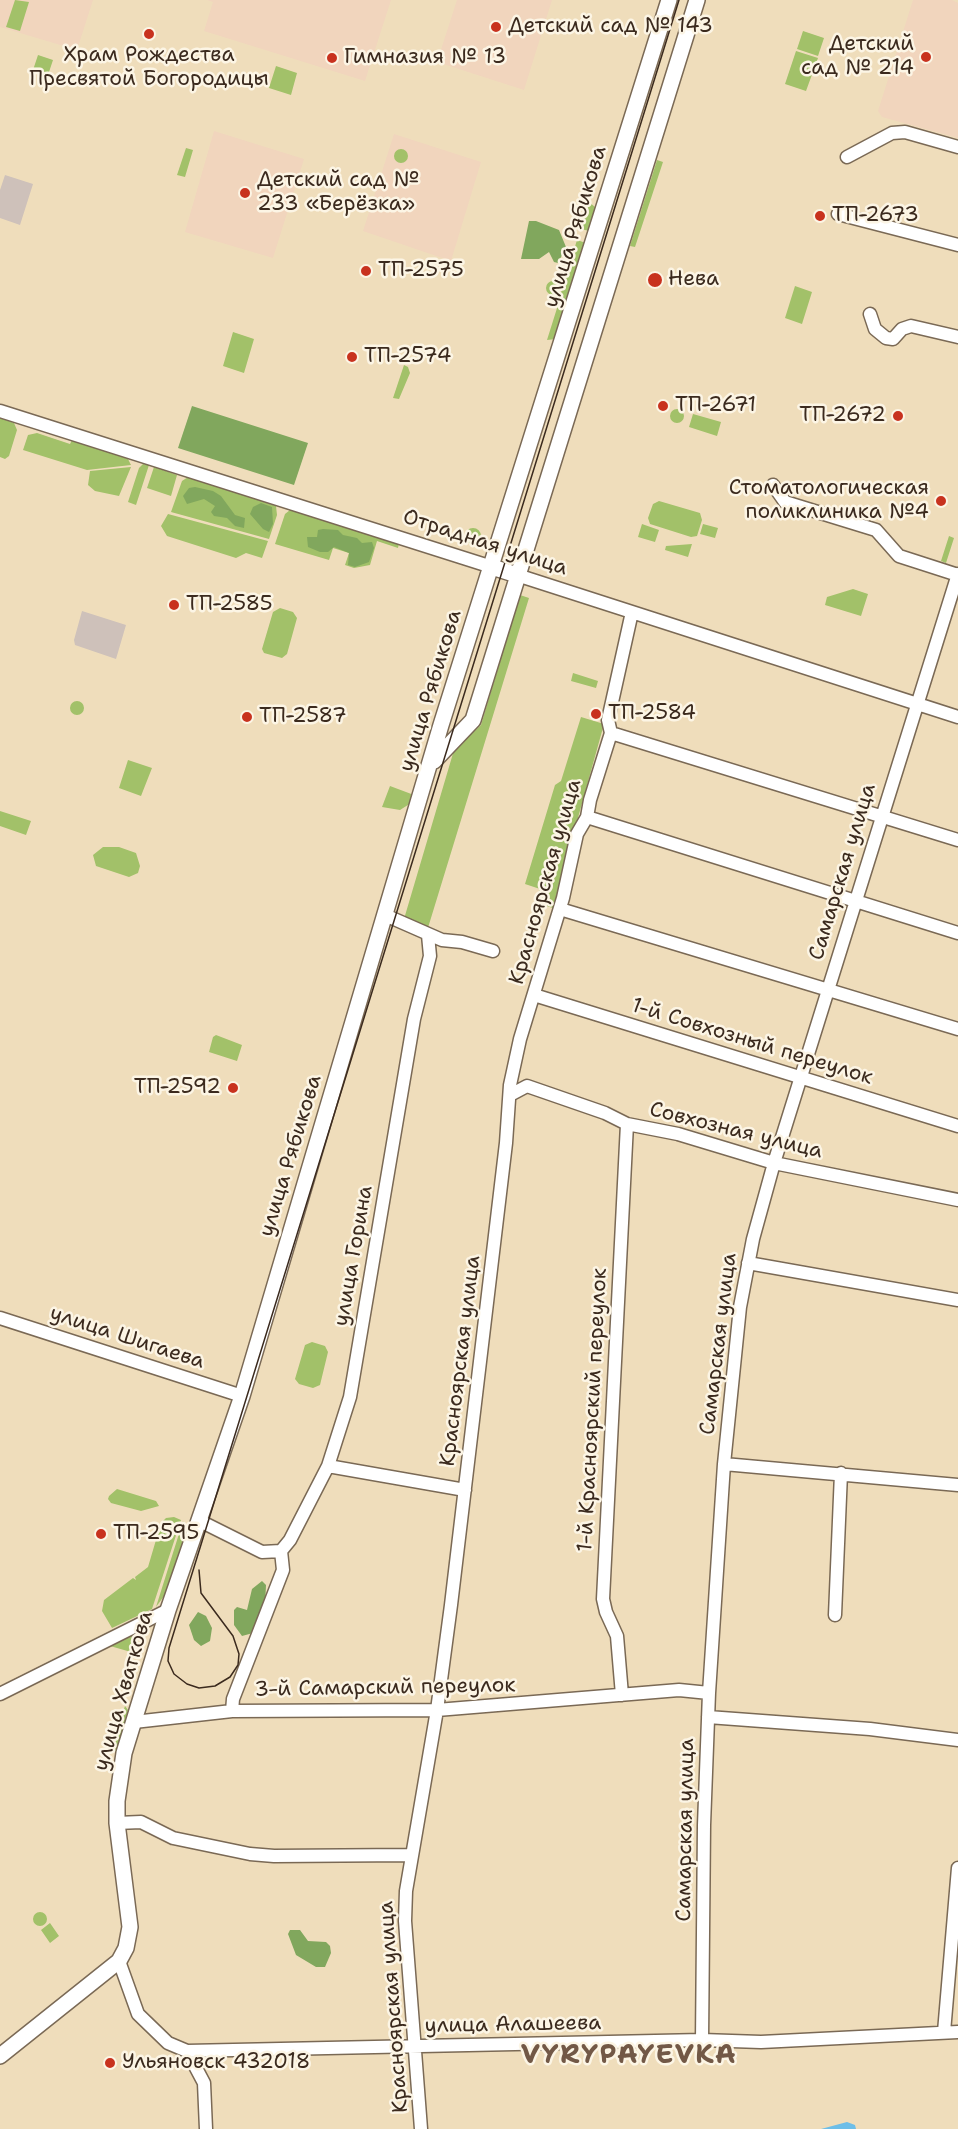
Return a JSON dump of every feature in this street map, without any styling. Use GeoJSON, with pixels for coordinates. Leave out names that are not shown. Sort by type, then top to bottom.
{"type":"FeatureCollection","features":[{"type":"Feature","properties":{"kind":"main road","name":"улица Рябикова"},"geometry":{"type":"LineString","coordinates":[[242,1396],[430,766],[669,0]]}},
{"type":"Feature","properties":{"kind":"main road"},"geometry":{"type":"LineString","coordinates":[[430,766],[440,752],[473,720],[520,576],[698,0]]}},
{"type":"Feature","properties":{"kind":"main road","name":"Отрадная улица"},"geometry":{"type":"LineString","coordinates":[[492,567],[520,576]]}},
{"type":"Feature","properties":{"kind":"main road","name":"улица Хваткова"},"geometry":{"type":"LineString","coordinates":[[119,1961],[126,1948],[130,1927],[117,1823],[119,1778],[168,1610],[242,1396]]}},
{"type":"Feature","properties":{"kind":"main road"},"geometry":{"type":"LineString","coordinates":[[0,2056],[119,1961]]}},
{"type":"Feature","properties":{"kind":"street"},"geometry":{"type":"LineString","coordinates":[[847,157],[892,133],[905,132],[958,147]]}},
{"type":"Feature","properties":{"kind":"street"},"geometry":{"type":"LineString","coordinates":[[838,214],[958,245]]}},
{"type":"Feature","properties":{"kind":"street"},"geometry":{"type":"LineString","coordinates":[[870,314],[875,329],[886,338],[893,339],[902,329],[911,326],[958,337]]}},
{"type":"Feature","properties":{"kind":"street","name":"Отрадная улица"},"geometry":{"type":"LineString","coordinates":[[0,411],[492,567]]}},
{"type":"Feature","properties":{"kind":"street"},"geometry":{"type":"LineString","coordinates":[[773,485],[777,494],[785,501],[876,530],[899,556],[958,575]]}},
{"type":"Feature","properties":{"kind":"street","name":"Самарская улица"},"geometry":{"type":"LineString","coordinates":[[702,2040],[704,1825],[709,1693],[734,1344],[748,1263],[774,1163],[958,575]]}},
{"type":"Feature","properties":{"kind":"street","name":"Отрадная улица"},"geometry":{"type":"LineString","coordinates":[[520,576],[958,717]]}},
{"type":"Feature","properties":{"kind":"street","name":"Красноярская улица"},"geometry":{"type":"LineString","coordinates":[[421,2129],[405,1913],[411,1855],[437,1710],[512,1094],[513,1068],[560,909],[579,829],[587,817],[611,733],[609,720],[613,693],[632,612]]}},
{"type":"Feature","properties":{"kind":"street"},"geometry":{"type":"LineString","coordinates":[[611,733],[958,840]]}},
{"type":"Feature","properties":{"kind":"street"},"geometry":{"type":"LineString","coordinates":[[587,817],[958,933]]}},
{"type":"Feature","properties":{"kind":"street"},"geometry":{"type":"LineString","coordinates":[[560,909],[958,1029]]}},
{"type":"Feature","properties":{"kind":"street"},"geometry":{"type":"LineString","coordinates":[[385,915],[428,935],[493,951]]}},
{"type":"Feature","properties":{"kind":"street","name":"улица Горина"},"geometry":{"type":"LineString","coordinates":[[281,1551],[290,1540],[328,1466],[350,1397],[414,1019],[430,956],[428,935]]}},
{"type":"Feature","properties":{"kind":"street","name":"1-й Совхозный переулок"},"geometry":{"type":"LineString","coordinates":[[534,995],[958,1126]]}},
{"type":"Feature","properties":{"kind":"street"},"geometry":{"type":"LineString","coordinates":[[512,1094],[526,1086],[513,1068]]}},
{"type":"Feature","properties":{"kind":"street","name":"Совхозная улица"},"geometry":{"type":"LineString","coordinates":[[526,1086],[604,1113],[627,1124],[678,1134],[774,1163],[958,1200]]}},
{"type":"Feature","properties":{"kind":"street","name":"1-й Красноярский переулок"},"geometry":{"type":"LineString","coordinates":[[622,1695],[617,1636],[603,1599],[627,1124]]}},
{"type":"Feature","properties":{"kind":"street"},"geometry":{"type":"LineString","coordinates":[[748,1263],[958,1300]]}},
{"type":"Feature","properties":{"kind":"street","name":"улица Шигаева"},"geometry":{"type":"LineString","coordinates":[[0,1318],[242,1396]]}},
{"type":"Feature","properties":{"kind":"street"},"geometry":{"type":"LineString","coordinates":[[724,1464],[958,1485]]}},
{"type":"Feature","properties":{"kind":"street"},"geometry":{"type":"LineString","coordinates":[[328,1466],[465,1490]]}},
{"type":"Feature","properties":{"kind":"street"},"geometry":{"type":"LineString","coordinates":[[835,1615],[841,1473]]}},
{"type":"Feature","properties":{"kind":"street"},"geometry":{"type":"LineString","coordinates":[[200,1521],[262,1552],[281,1551],[283,1570],[233,1699],[232,1711]]}},
{"type":"Feature","properties":{"kind":"street"},"geometry":{"type":"LineString","coordinates":[[0,1694],[168,1610]]}},
{"type":"Feature","properties":{"kind":"street","name":"3-й Самарский переулок"},"geometry":{"type":"LineString","coordinates":[[134,1722],[232,1711],[437,1710],[679,1690],[709,1693]]}},
{"type":"Feature","properties":{"kind":"street"},"geometry":{"type":"LineString","coordinates":[[708,1716],[870,1729],[958,1740]]}},
{"type":"Feature","properties":{"kind":"street"},"geometry":{"type":"LineString","coordinates":[[117,1823],[141,1822],[173,1838],[250,1854],[274,1856],[411,1855]]}},
{"type":"Feature","properties":{"kind":"street"},"geometry":{"type":"LineString","coordinates":[[944,2032],[958,1868]]}},
{"type":"Feature","properties":{"kind":"street"},"geometry":{"type":"LineString","coordinates":[[119,1961],[138,2014],[168,2043],[187,2051],[204,2083],[206,2129]]}},
{"type":"Feature","properties":{"kind":"street","name":"улица Алашеева"},"geometry":{"type":"LineString","coordinates":[[187,2051],[702,2040],[764,2042],[958,2032]]}},
{"type":"Feature","properties":{"kind":"shaded area"},"geometry":{"type":"Polygon","coordinates":[[[0,0],[93,0],[77,50],[0,27],[0,0]]]}},
{"type":"Feature","properties":{"kind":"shaded area","name":"Гимназия № 13"},"geometry":{"type":"Polygon","coordinates":[[[207,0],[391,0],[365,81],[204,31],[213,2],[207,0]]]}},
{"type":"Feature","properties":{"kind":"shaded area","name":"Детский сад № 143"},"geometry":{"type":"Polygon","coordinates":[[[457,0],[552,0],[524,90],[437,62],[457,0]]]}},
{"type":"Feature","properties":{"kind":"shaded area","name":"Детский сад № 214"},"geometry":{"type":"Polygon","coordinates":[[[913,0],[952,0],[958,3],[958,138],[882,117],[878,111],[913,0]]]}},
{"type":"Feature","properties":{"kind":"shaded area","name":"Детский сад № 233 «Берёзка»"},"geometry":{"type":"Polygon","coordinates":[[[214,131],[304,159],[273,258],[185,232],[214,131]]]}},
{"type":"Feature","properties":{"kind":"shaded area"},"geometry":{"type":"Polygon","coordinates":[[[394,134],[481,162],[451,261],[363,231],[394,134]]]}},
{"type":"Feature","properties":{"kind":"shaded area"},"geometry":{"type":"Polygon","coordinates":[[[5,175],[33,184],[20,225],[0,218],[0,190],[5,175]]]}},
{"type":"Feature","properties":{"kind":"shaded area"},"geometry":{"type":"Polygon","coordinates":[[[82,611],[126,625],[116,659],[75,645],[74,640],[82,611]]]}},
{"type":"Feature","properties":{"kind":"green space"},"geometry":{"type":"Polygon","coordinates":[[[15,0],[29,2],[20,31],[6,27],[15,0]]]}},
{"type":"Feature","properties":{"kind":"green space"},"geometry":{"type":"Polygon","coordinates":[[[803,31],[824,38],[818,56],[797,49],[803,31]]]}},
{"type":"Feature","properties":{"kind":"green space"},"geometry":{"type":"Polygon","coordinates":[[[796,51],[818,58],[806,91],[785,84],[796,51]]]}},
{"type":"Feature","properties":{"kind":"green space"},"geometry":{"type":"Polygon","coordinates":[[[38,55],[53,60],[48,75],[33,70],[38,55]]]}},
{"type":"Feature","properties":{"kind":"green space"},"geometry":{"type":"Polygon","coordinates":[[[276,66],[297,73],[291,95],[269,88],[276,66]]]}},
{"type":"Feature","properties":{"kind":"green space"},"geometry":{"type":"Polygon","coordinates":[[[186,148],[193,150],[185,177],[177,175],[186,148]]]}},
{"type":"Feature","properties":{"kind":"green space"},"geometry":{"type":"Polygon","coordinates":[[[398,149],[404,149],[408,156],[404,163],[398,163],[394,159],[394,153],[398,149]]]}},
{"type":"Feature","properties":{"kind":"green space"},"geometry":{"type":"Polygon","coordinates":[[[657,160],[663,162],[635,247],[630,246],[657,160]]]}},
{"type":"Feature","properties":{"kind":"green space"},"geometry":{"type":"Polygon","coordinates":[[[589,202],[595,207],[589,231],[581,229],[589,202]]]}},
{"type":"Feature","properties":{"kind":"green space"},"geometry":{"type":"Polygon","coordinates":[[[529,221],[536,221],[559,230],[566,247],[558,263],[554,262],[549,252],[539,259],[521,259],[529,221]]]}},
{"type":"Feature","properties":{"kind":"green space"},"geometry":{"type":"Polygon","coordinates":[[[577,240],[586,243],[566,301],[559,299],[577,240]]]}},
{"type":"Feature","properties":{"kind":"green space"},"geometry":{"type":"Polygon","coordinates":[[[553,281],[558,283],[560,288],[558,293],[553,295],[548,293],[546,288],[548,283],[553,281]]]}},
{"type":"Feature","properties":{"kind":"green space"},"geometry":{"type":"Polygon","coordinates":[[[795,286],[812,292],[802,324],[785,318],[795,286]]]}},
{"type":"Feature","properties":{"kind":"green space"},"geometry":{"type":"Polygon","coordinates":[[[558,305],[565,308],[556,339],[547,340],[558,305]]]}},
{"type":"Feature","properties":{"kind":"green space"},"geometry":{"type":"Polygon","coordinates":[[[233,332],[254,339],[244,373],[223,366],[233,332]]]}},
{"type":"Feature","properties":{"kind":"green space"},"geometry":{"type":"Polygon","coordinates":[[[404,365],[408,367],[410,373],[399,399],[393,398],[404,365]]]}},
{"type":"Feature","properties":{"kind":"green space"},"geometry":{"type":"Polygon","coordinates":[[[192,406],[308,443],[294,485],[178,448],[192,406]]]}},
{"type":"Feature","properties":{"kind":"green space"},"geometry":{"type":"Polygon","coordinates":[[[677,409],[682,411],[684,416],[682,421],[677,423],[672,421],[670,416],[672,411],[677,409]]]}},
{"type":"Feature","properties":{"kind":"green space"},"geometry":{"type":"Polygon","coordinates":[[[693,414],[721,422],[717,436],[689,427],[693,414]]]}},
{"type":"Feature","properties":{"kind":"green space"},"geometry":{"type":"Polygon","coordinates":[[[0,418],[14,423],[17,430],[9,456],[5,459],[0,457],[0,418]]]}},
{"type":"Feature","properties":{"kind":"green space"},"geometry":{"type":"Polygon","coordinates":[[[37,433],[70,444],[72,440],[128,459],[131,465],[87,470],[23,450],[28,435],[37,433]]]}},
{"type":"Feature","properties":{"kind":"green space"},"geometry":{"type":"Polygon","coordinates":[[[143,464],[149,465],[136,505],[128,502],[139,468],[143,464]]]}},
{"type":"Feature","properties":{"kind":"green space"},"geometry":{"type":"Polygon","coordinates":[[[131,467],[119,496],[95,491],[88,485],[90,471],[131,467]]]}},
{"type":"Feature","properties":{"kind":"green space"},"geometry":{"type":"Polygon","coordinates":[[[154,467],[177,475],[171,496],[147,488],[154,467]]]}},
{"type":"Feature","properties":{"kind":"green space"},"geometry":{"type":"Polygon","coordinates":[[[188,477],[276,506],[277,515],[269,539],[171,512],[182,481],[188,477]]]}},
{"type":"Feature","properties":{"kind":"green space"},"geometry":{"type":"Polygon","coordinates":[[[189,488],[213,491],[221,496],[235,515],[245,518],[244,528],[235,526],[227,518],[214,516],[211,512],[215,506],[204,499],[187,504],[183,496],[189,488]]]}},
{"type":"Feature","properties":{"kind":"green space"},"geometry":{"type":"Polygon","coordinates":[[[659,501],[700,513],[702,520],[697,536],[691,537],[650,524],[648,518],[653,504],[659,501]]]}},
{"type":"Feature","properties":{"kind":"green space"},"geometry":{"type":"Polygon","coordinates":[[[261,503],[272,507],[273,524],[269,532],[263,529],[250,514],[253,507],[261,503]]]}},
{"type":"Feature","properties":{"kind":"green space"},"geometry":{"type":"Polygon","coordinates":[[[290,510],[399,543],[398,548],[377,541],[370,565],[354,568],[345,565],[349,553],[333,548],[329,560],[275,544],[285,514],[290,510]]]}},
{"type":"Feature","properties":{"kind":"green space"},"geometry":{"type":"Polygon","coordinates":[[[168,514],[268,541],[262,558],[246,553],[236,558],[167,536],[161,526],[168,514]]]}},
{"type":"Feature","properties":{"kind":"green space"},"geometry":{"type":"Polygon","coordinates":[[[642,524],[659,530],[655,542],[638,537],[642,524]]]}},
{"type":"Feature","properties":{"kind":"green space"},"geometry":{"type":"Polygon","coordinates":[[[703,524],[718,528],[715,538],[700,534],[703,524]]]}},
{"type":"Feature","properties":{"kind":"green space"},"geometry":{"type":"Polygon","coordinates":[[[473,528],[481,536],[473,544],[465,536],[473,528]]]}},
{"type":"Feature","properties":{"kind":"green space"},"geometry":{"type":"Polygon","coordinates":[[[318,530],[338,530],[343,535],[357,538],[362,543],[372,542],[374,548],[369,562],[355,567],[348,565],[349,553],[334,547],[328,552],[320,552],[308,547],[307,537],[317,537],[318,530]]]}},
{"type":"Feature","properties":{"kind":"green space"},"geometry":{"type":"Polygon","coordinates":[[[949,536],[954,538],[946,563],[941,561],[949,536]]]}},
{"type":"Feature","properties":{"kind":"green space"},"geometry":{"type":"Polygon","coordinates":[[[692,544],[688,557],[665,550],[666,546],[692,544]]]}},
{"type":"Feature","properties":{"kind":"green space"},"geometry":{"type":"Polygon","coordinates":[[[853,589],[868,594],[861,616],[825,605],[827,597],[853,589]]]}},
{"type":"Feature","properties":{"kind":"green space"},"geometry":{"type":"Polygon","coordinates":[[[520,595],[529,598],[427,931],[404,919],[454,750],[481,725],[520,595]]]}},
{"type":"Feature","properties":{"kind":"green space"},"geometry":{"type":"Polygon","coordinates":[[[280,608],[293,612],[297,618],[287,654],[282,658],[264,653],[262,649],[273,612],[280,608]]]}},
{"type":"Feature","properties":{"kind":"green space"},"geometry":{"type":"Polygon","coordinates":[[[573,673],[598,681],[596,688],[571,681],[573,673]]]}},
{"type":"Feature","properties":{"kind":"green space"},"geometry":{"type":"Polygon","coordinates":[[[74,701],[80,701],[84,708],[80,715],[74,715],[70,711],[70,705],[74,701]]]}},
{"type":"Feature","properties":{"kind":"green space"},"geometry":{"type":"Polygon","coordinates":[[[581,717],[604,724],[553,908],[536,903],[540,889],[525,884],[555,785],[561,781],[581,717]]]}},
{"type":"Feature","properties":{"kind":"green space"},"geometry":{"type":"Polygon","coordinates":[[[128,760],[152,768],[141,796],[119,788],[128,760]]]}},
{"type":"Feature","properties":{"kind":"green space"},"geometry":{"type":"Polygon","coordinates":[[[390,786],[414,795],[411,803],[400,810],[382,807],[390,786]]]}},
{"type":"Feature","properties":{"kind":"green space"},"geometry":{"type":"Polygon","coordinates":[[[0,811],[31,821],[26,835],[0,826],[0,811]]]}},
{"type":"Feature","properties":{"kind":"green space"},"geometry":{"type":"Polygon","coordinates":[[[103,847],[119,847],[136,853],[140,866],[138,873],[129,877],[96,866],[93,855],[103,847]]]}},
{"type":"Feature","properties":{"kind":"green space"},"geometry":{"type":"Polygon","coordinates":[[[216,1035],[242,1045],[237,1061],[209,1052],[213,1037],[216,1035]]]}},
{"type":"Feature","properties":{"kind":"green space"},"geometry":{"type":"Polygon","coordinates":[[[312,1342],[325,1346],[328,1352],[320,1385],[313,1388],[299,1384],[295,1379],[305,1345],[312,1342]]]}},
{"type":"Feature","properties":{"kind":"green space"},"geometry":{"type":"Polygon","coordinates":[[[117,1489],[156,1501],[159,1506],[141,1511],[111,1503],[109,1496],[117,1489]]]}},
{"type":"Feature","properties":{"kind":"green space"},"geometry":{"type":"Polygon","coordinates":[[[174,1517],[181,1520],[152,1609],[112,1628],[102,1611],[104,1600],[133,1578],[136,1580],[135,1577],[148,1567],[161,1523],[166,1518],[174,1517]]]}},
{"type":"Feature","properties":{"kind":"green space"},"geometry":{"type":"Polygon","coordinates":[[[183,1521],[187,1532],[167,1592],[156,1607],[183,1521]]]}},
{"type":"Feature","properties":{"kind":"green space"},"geometry":{"type":"Polygon","coordinates":[[[262,1581],[266,1585],[265,1607],[253,1633],[242,1636],[234,1625],[234,1610],[237,1607],[247,1610],[252,1589],[262,1581]]]}},
{"type":"Feature","properties":{"kind":"green space"},"geometry":{"type":"Polygon","coordinates":[[[198,1612],[206,1616],[212,1628],[210,1641],[201,1646],[194,1640],[189,1625],[198,1612]]]}},
{"type":"Feature","properties":{"kind":"green space"},"geometry":{"type":"Polygon","coordinates":[[[139,1634],[131,1652],[110,1646],[139,1634]]]}},
{"type":"Feature","properties":{"kind":"green space"},"geometry":{"type":"Polygon","coordinates":[[[125,1706],[128,1710],[117,1751],[109,1752],[125,1706]]]}},
{"type":"Feature","properties":{"kind":"green space"},"geometry":{"type":"Polygon","coordinates":[[[40,1912],[45,1914],[47,1919],[45,1924],[40,1926],[35,1924],[33,1919],[35,1914],[40,1912]]]}},
{"type":"Feature","properties":{"kind":"green space"},"geometry":{"type":"Polygon","coordinates":[[[50,1923],[59,1936],[50,1943],[41,1930],[50,1923]]]}},
{"type":"Feature","properties":{"kind":"green space"},"geometry":{"type":"Polygon","coordinates":[[[290,1930],[300,1930],[308,1941],[326,1942],[330,1946],[331,1953],[325,1967],[316,1967],[296,1955],[288,1934],[290,1930]]]}},
{"type":"Feature","properties":{"kind":"water"},"geometry":{"type":"Polygon","coordinates":[[[847,2122],[855,2125],[856,2129],[821,2129],[847,2122]]]}},
{"type":"Feature","properties":{"kind":"tram line"},"geometry":{"type":"LineString","coordinates":[[199,1570],[201,1593],[233,1636],[239,1654],[238,1665],[230,1677],[215,1686],[199,1688],[187,1684],[174,1674],[168,1661],[169,1648],[679,0]]}},
{"type":"Feature","properties":{"kind":"place","name":"Детский сад № 143"},"geometry":{"type":"Point","coordinates":[496,27]}},
{"type":"Feature","properties":{"kind":"place","name":"Храм Рождества Пресвятой Богородицы"},"geometry":{"type":"Point","coordinates":[149,34]}},
{"type":"Feature","properties":{"kind":"place","name":"Детский сад № 214"},"geometry":{"type":"Point","coordinates":[926,57]}},
{"type":"Feature","properties":{"kind":"place","name":"Гимназия № 13"},"geometry":{"type":"Point","coordinates":[332,58]}},
{"type":"Feature","properties":{"kind":"place","name":"Детский сад № 233 «Берёзка»"},"geometry":{"type":"Point","coordinates":[245,193]}},
{"type":"Feature","properties":{"kind":"place","name":"ТП-2673"},"geometry":{"type":"Point","coordinates":[820,216]}},
{"type":"Feature","properties":{"kind":"place","name":"ТП-2575"},"geometry":{"type":"Point","coordinates":[366,271]}},
{"type":"Feature","properties":{"kind":"place","name":"Нева"},"geometry":{"type":"Point","coordinates":[655,280]}},
{"type":"Feature","properties":{"kind":"place","name":"ТП-2574"},"geometry":{"type":"Point","coordinates":[352,357]}},
{"type":"Feature","properties":{"kind":"place","name":"ТП-2671"},"geometry":{"type":"Point","coordinates":[663,406]}},
{"type":"Feature","properties":{"kind":"place","name":"ТП-2672"},"geometry":{"type":"Point","coordinates":[898,416]}},
{"type":"Feature","properties":{"kind":"place","name":"Стоматологическая поликлиника №4"},"geometry":{"type":"Point","coordinates":[941,501]}},
{"type":"Feature","properties":{"kind":"place","name":"ТП-2585"},"geometry":{"type":"Point","coordinates":[174,605]}},
{"type":"Feature","properties":{"kind":"place","name":"ТП-2584"},"geometry":{"type":"Point","coordinates":[596,714]}},
{"type":"Feature","properties":{"kind":"place","name":"ТП-2587"},"geometry":{"type":"Point","coordinates":[247,717]}},
{"type":"Feature","properties":{"kind":"place","name":"ТП-2592"},"geometry":{"type":"Point","coordinates":[233,1088]}},
{"type":"Feature","properties":{"kind":"place","name":"ТП-2595"},"geometry":{"type":"Point","coordinates":[101,1534]}},
{"type":"Feature","properties":{"kind":"place","name":"Ульяновск 432018"},"geometry":{"type":"Point","coordinates":[110,2063]}},
{"type":"Feature","properties":{"kind":"district","name":"VYRYPAYEVKA"},"geometry":{"type":"Point","coordinates":[629,2056]}}]}
